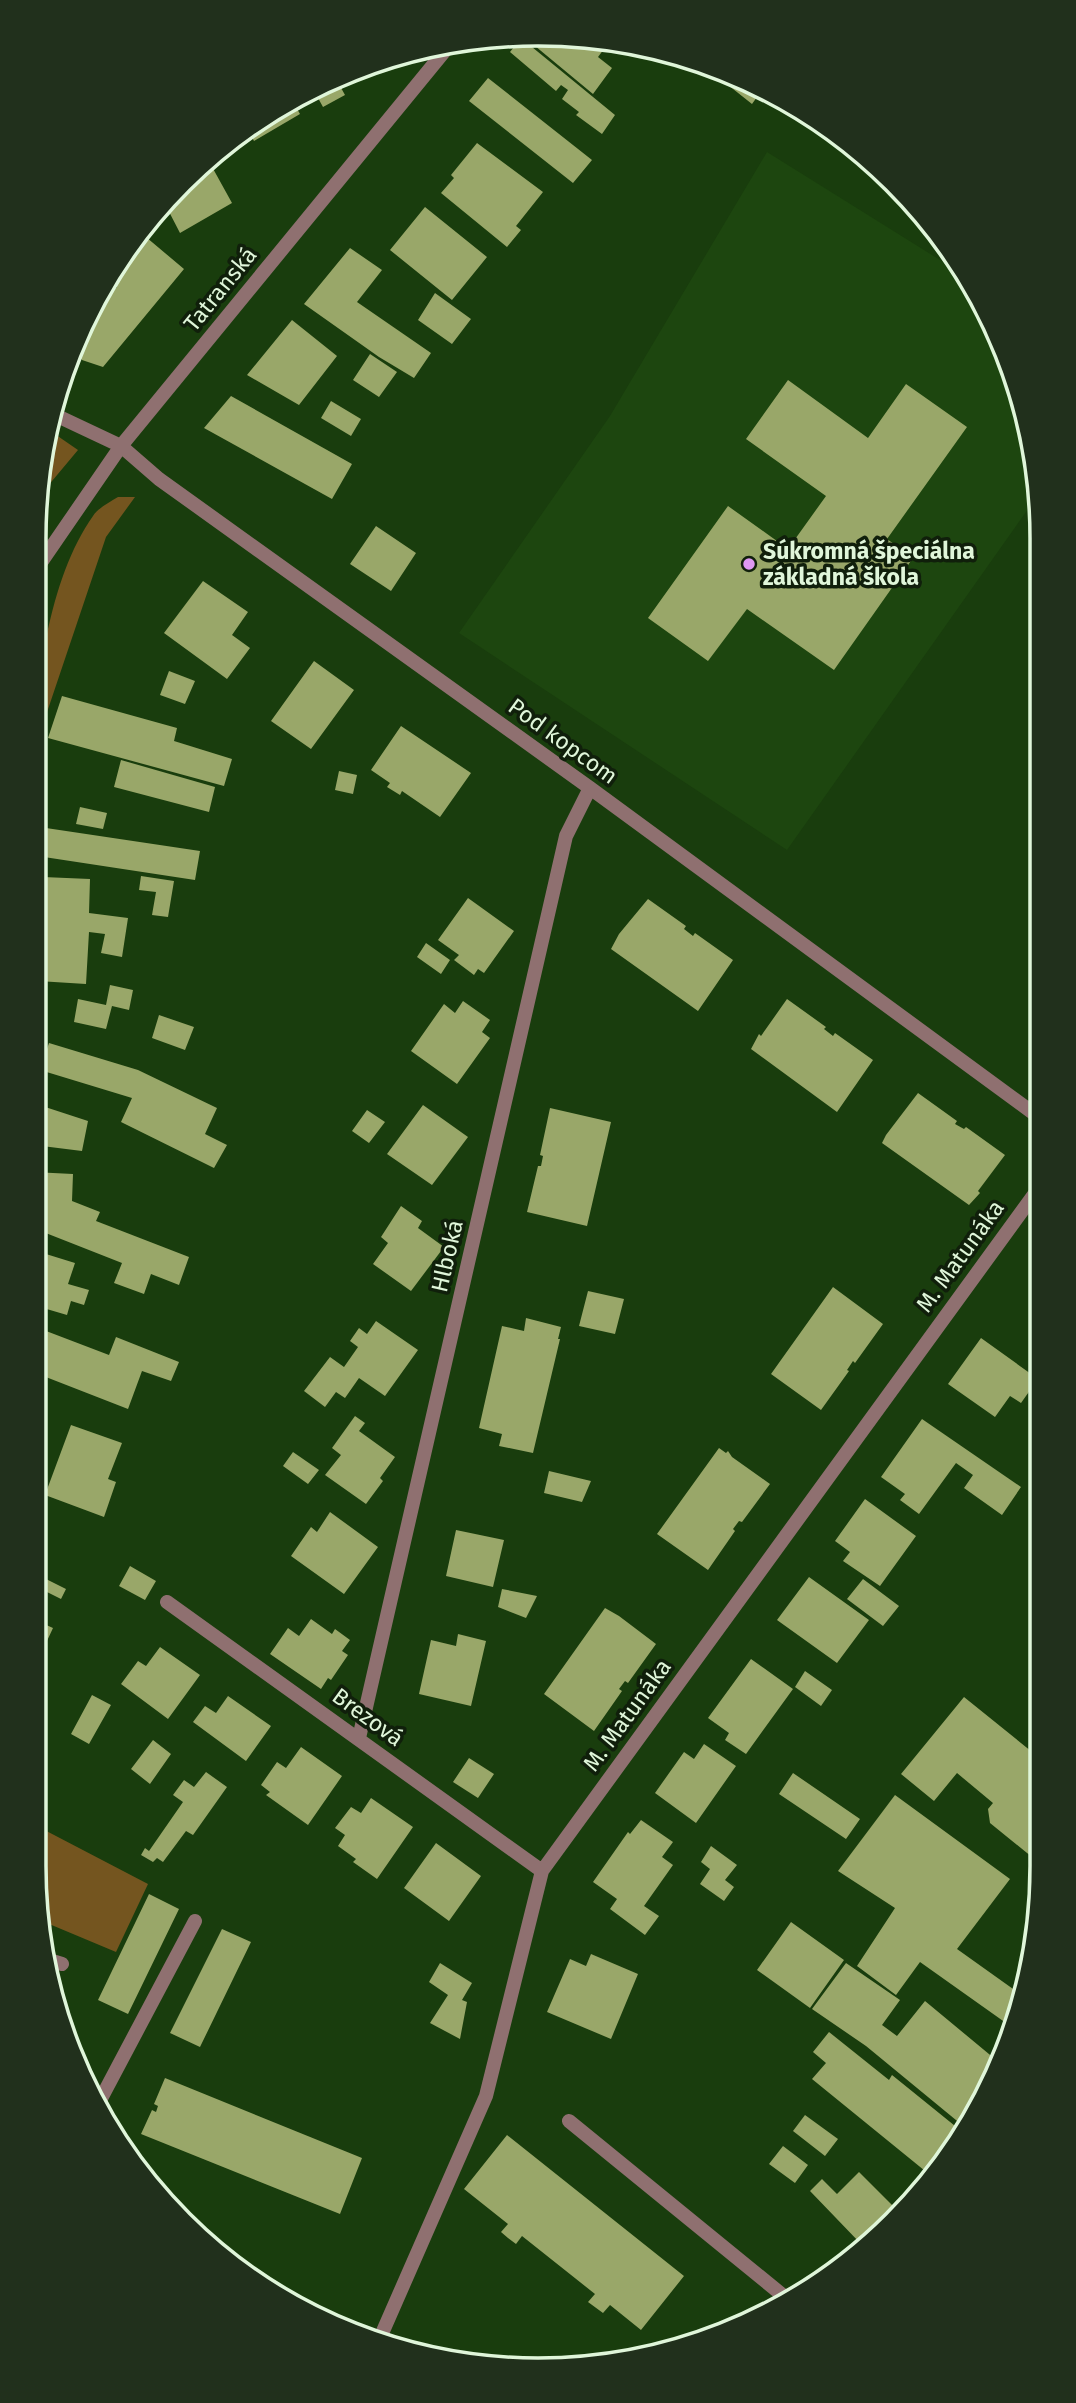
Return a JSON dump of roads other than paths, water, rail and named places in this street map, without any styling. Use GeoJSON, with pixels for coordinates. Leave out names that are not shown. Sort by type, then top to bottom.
{"type":"FeatureCollection","features":[{"type":"Feature","properties":{"kind":"street","name":"Tatranská"},"geometry":{"type":"LineString","coordinates":[[46,555],[121,446],[441,55]]}},
{"type":"Feature","properties":{"kind":"street","name":"Pod kopcom"},"geometry":{"type":"LineString","coordinates":[[61,417],[121,446],[159,479],[590,788],[1030,1111]]}},
{"type":"Feature","properties":{"kind":"street","name":"Hlboká"},"geometry":{"type":"LineString","coordinates":[[359,1738],[566,836],[590,788]]}},
{"type":"Feature","properties":{"kind":"street","name":"M. Matunáka"},"geometry":{"type":"LineString","coordinates":[[383,2332],[486,2096],[542,1871],[1030,1200]]}},
{"type":"Feature","properties":{"kind":"street","name":"Brezová"},"geometry":{"type":"LineString","coordinates":[[167,1602],[542,1871]]}},
{"type":"Feature","properties":{"kind":"street"},"geometry":{"type":"LineString","coordinates":[[103,2095],[195,1921]]}},
{"type":"Feature","properties":{"kind":"street"},"geometry":{"type":"LineString","coordinates":[[569,2121],[781,2294]]}},
{"type":"Feature","properties":{"kind":"place","name":"Súkromná špeciálna základná škola"},"geometry":{"type":"Point","coordinates":[749,564]}}]}
